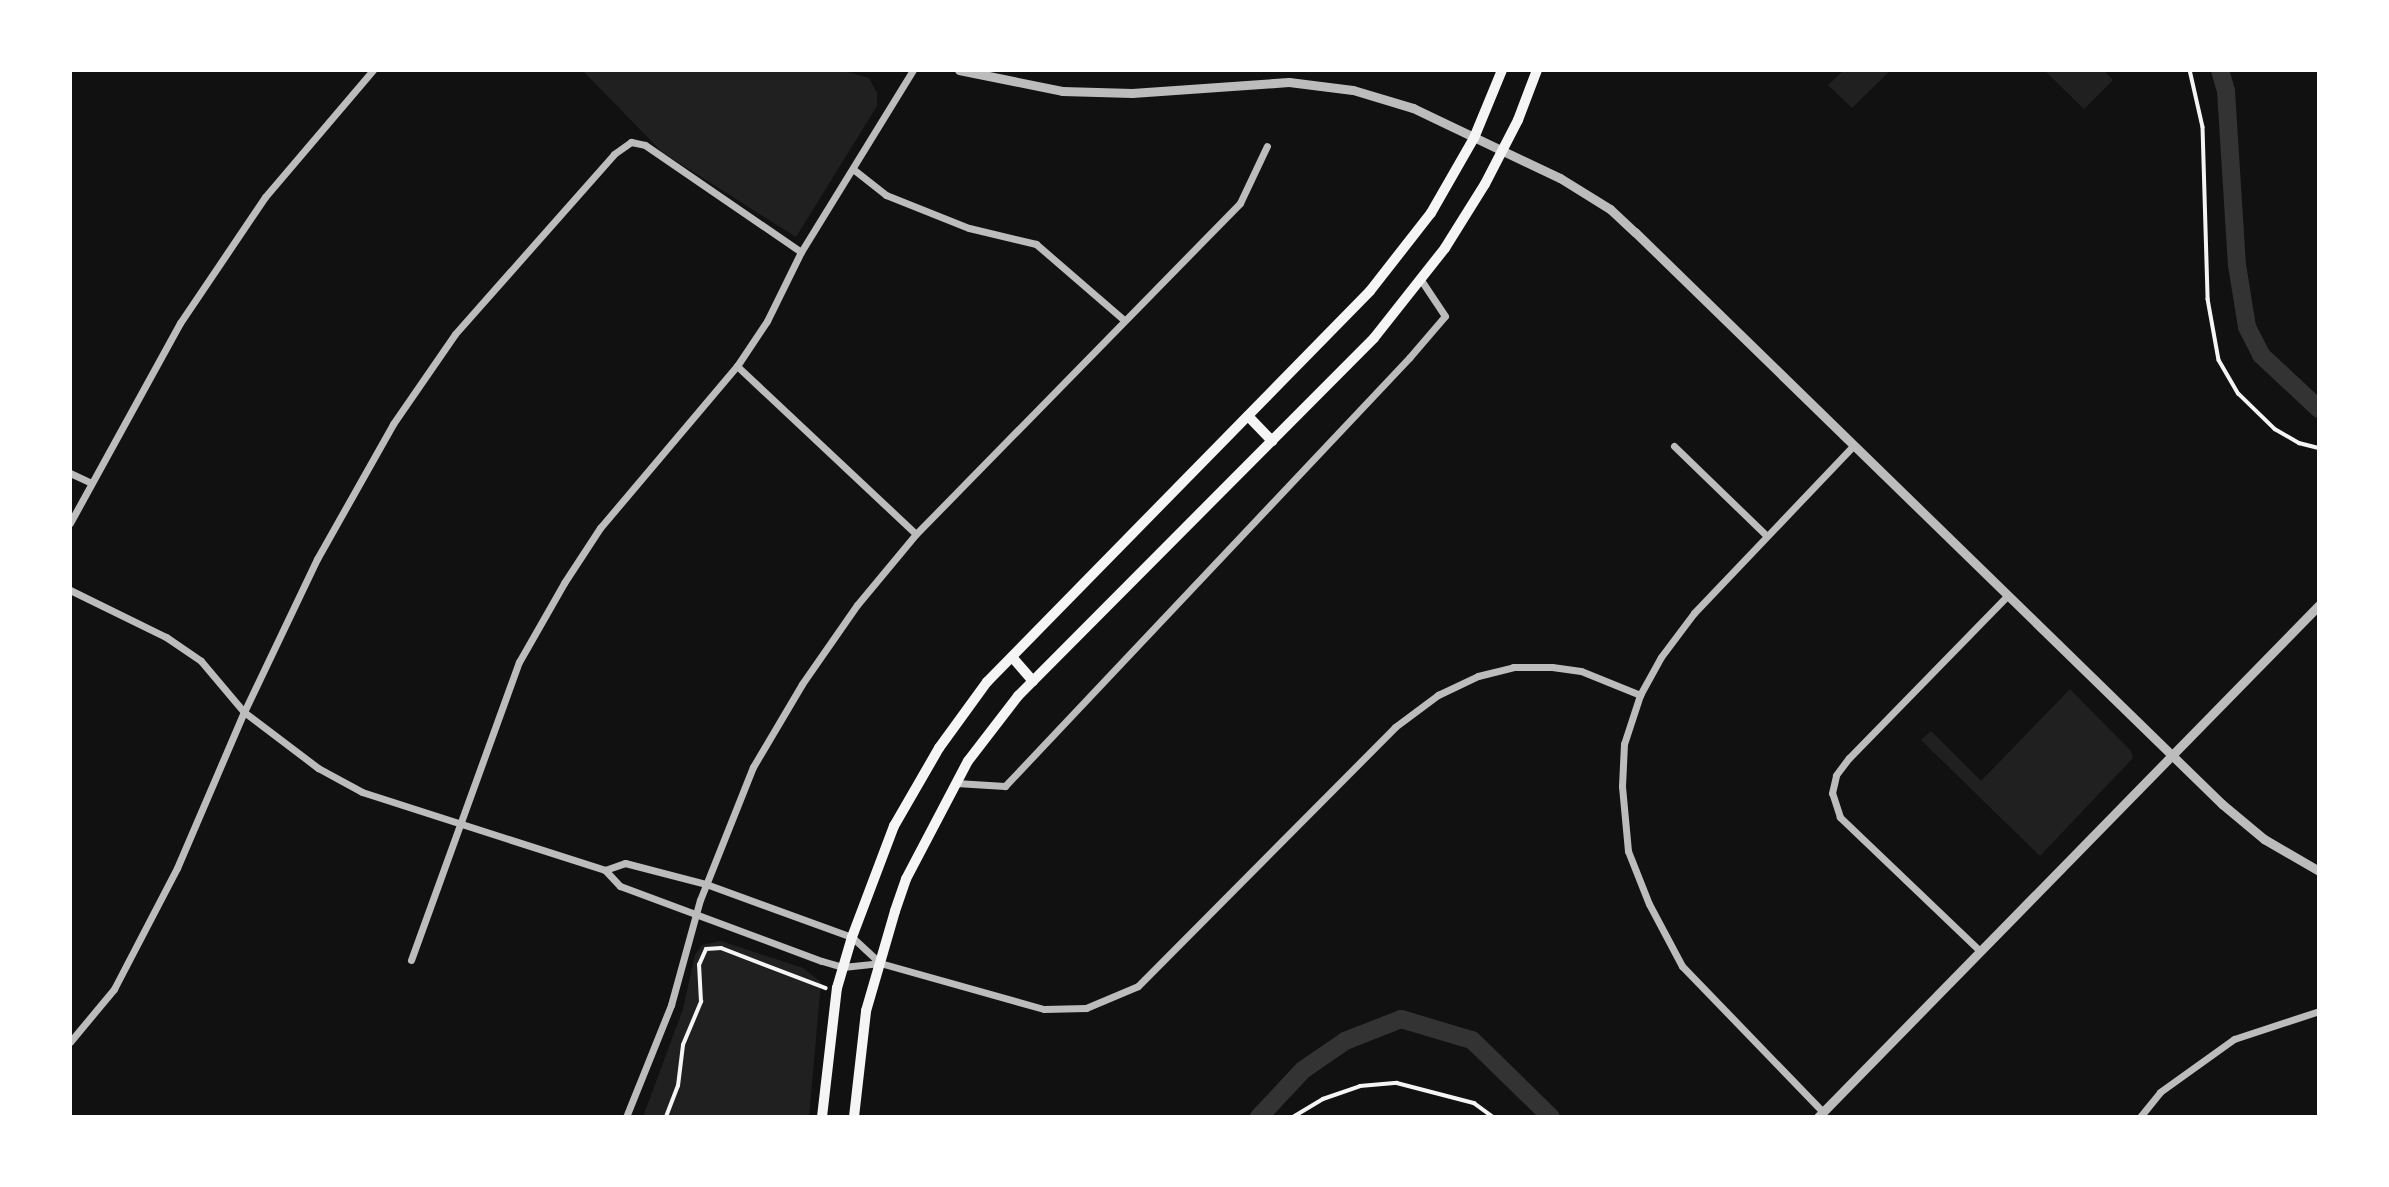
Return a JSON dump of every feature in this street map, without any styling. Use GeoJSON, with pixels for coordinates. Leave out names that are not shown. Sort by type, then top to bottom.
{"type":"FeatureCollection","features":[{"type":"Feature","properties":{"kind":"main road"},"geometry":{"type":"LineString","coordinates":[[822,1117],[838,988],[852,937],[901,815],[960,716],[1012,657],[1370,291],[1410,243],[1474,138],[1502,70]]}},
{"type":"Feature","properties":{"kind":"main road"},"geometry":{"type":"LineString","coordinates":[[854,1117],[866,1011],[906,879],[955,783],[989,729],[1374,338],[1421,280],[1502,151],[1537,70]]}},
{"type":"Feature","properties":{"kind":"main road"},"geometry":{"type":"LineString","coordinates":[[1248,416],[1272,441]]}},
{"type":"Feature","properties":{"kind":"main road"},"geometry":{"type":"LineString","coordinates":[[1012,657],[1034,681]]}},
{"type":"Feature","properties":{"kind":"street"},"geometry":{"type":"LineString","coordinates":[[70,523],[89,482],[180,324],[265,197],[373,70]]}},
{"type":"Feature","properties":{"kind":"street"},"geometry":{"type":"LineString","coordinates":[[411,960],[519,662],[564,583],[608,517],[737,366],[767,321],[801,252],[913,70]]}},
{"type":"Feature","properties":{"kind":"street"},"geometry":{"type":"LineString","coordinates":[[959,70],[1062,91],[1132,93],[1310,83],[1413,108],[1502,151],[1610,209],[2247,826],[2319,871]]}},
{"type":"Feature","properties":{"kind":"street"},"geometry":{"type":"LineString","coordinates":[[70,1042],[114,989],[177,868],[244,712],[357,483],[427,369],[614,154],[631,142],[645,145],[801,252]]}},
{"type":"Feature","properties":{"kind":"street"},"geometry":{"type":"LineString","coordinates":[[626,1117],[671,1005],[706,884],[753,767],[802,684],[857,605],[916,534],[1240,203],[1267,146]]}},
{"type":"Feature","properties":{"kind":"street"},"geometry":{"type":"LineString","coordinates":[[853,169],[886,195],[970,228],[1035,244],[1124,320]]}},
{"type":"Feature","properties":{"kind":"street"},"geometry":{"type":"LineString","coordinates":[[955,783],[1005,786],[1409,358],[1445,316],[1421,280]]}},
{"type":"Feature","properties":{"kind":"street"},"geometry":{"type":"LineString","coordinates":[[737,366],[916,534]]}},
{"type":"Feature","properties":{"kind":"street"},"geometry":{"type":"LineString","coordinates":[[1854,445],[1694,613],[1661,657],[1640,695],[1624,744],[1622,799],[1628,851],[1649,904],[1682,966],[1821,1115],[2319,605]]}},
{"type":"Feature","properties":{"kind":"street"},"geometry":{"type":"LineString","coordinates":[[1674,446],[1767,536]]}},
{"type":"Feature","properties":{"kind":"street"},"geometry":{"type":"LineString","coordinates":[[70,473],[89,482]]}},
{"type":"Feature","properties":{"kind":"street"},"geometry":{"type":"LineString","coordinates":[[70,590],[166,637],[201,661],[244,712],[318,768],[362,792],[605,870],[620,886],[695,916],[843,967],[880,963],[1044,1009],[1086,1009],[1138,986],[1395,727],[1438,695],[1490,673],[1552,667],[1581,671],[1640,695]]}},
{"type":"Feature","properties":{"kind":"street"},"geometry":{"type":"LineString","coordinates":[[1980,951],[1840,817],[1832,793],[1836,775],[1849,758],[2007,596]]}},
{"type":"Feature","properties":{"kind":"street"},"geometry":{"type":"LineString","coordinates":[[605,870],[625,863],[706,884],[852,937],[880,963]]}},
{"type":"Feature","properties":{"kind":"street"},"geometry":{"type":"LineString","coordinates":[[2140,1117],[2160,1092],[2234,1039],[2319,1011]]}},
{"type":"Feature","properties":{"kind":"path"},"geometry":{"type":"LineString","coordinates":[[2190,70],[2203,127],[2208,299],[2219,359],[2239,394],[2275,429],[2299,443],[2319,448]]}},
{"type":"Feature","properties":{"kind":"path"},"geometry":{"type":"LineString","coordinates":[[666,1117],[678,1086],[683,1045],[701,1002],[699,965],[706,949],[721,948],[808,978],[816,988],[838,988]]}},
{"type":"Feature","properties":{"kind":"path"},"geometry":{"type":"LineString","coordinates":[[1293,1117],[1323,1099],[1360,1086],[1396,1083],[1474,1103],[1493,1117]]}},
{"type":"Feature","properties":{"kind":"shaded area"},"geometry":{"type":"Polygon","coordinates":[[[582,70],[840,70],[869,78],[877,93],[877,106],[796,237],[662,152],[582,70]]]}},
{"type":"Feature","properties":{"kind":"shaded area"},"geometry":{"type":"Polygon","coordinates":[[[1844,70],[1890,71],[1852,108],[1828,85],[1844,70]]]}},
{"type":"Feature","properties":{"kind":"shaded area"},"geometry":{"type":"Polygon","coordinates":[[[2044,70],[2103,70],[2113,80],[2084,109],[2044,70]]]}},
{"type":"Feature","properties":{"kind":"shaded area"},"geometry":{"type":"Polygon","coordinates":[[[2070,689],[2131,751],[2133,758],[2040,856],[1921,740],[1931,731],[1981,781],[2070,689]]]}},
{"type":"Feature","properties":{"kind":"shaded area"},"geometry":{"type":"Polygon","coordinates":[[[721,941],[803,968],[821,982],[809,1117],[643,1117],[683,1009],[695,955],[702,945],[721,941]]]}},
{"type":"Feature","properties":{"kind":"waterway"},"geometry":{"type":"LineString","coordinates":[[2220,70],[2226,91],[2237,265],[2247,327],[2261,355],[2319,409]]}},
{"type":"Feature","properties":{"kind":"waterway"},"geometry":{"type":"LineString","coordinates":[[1259,1117],[1303,1070],[1345,1041],[1401,1019],[1472,1040],[1551,1117]]}}]}
